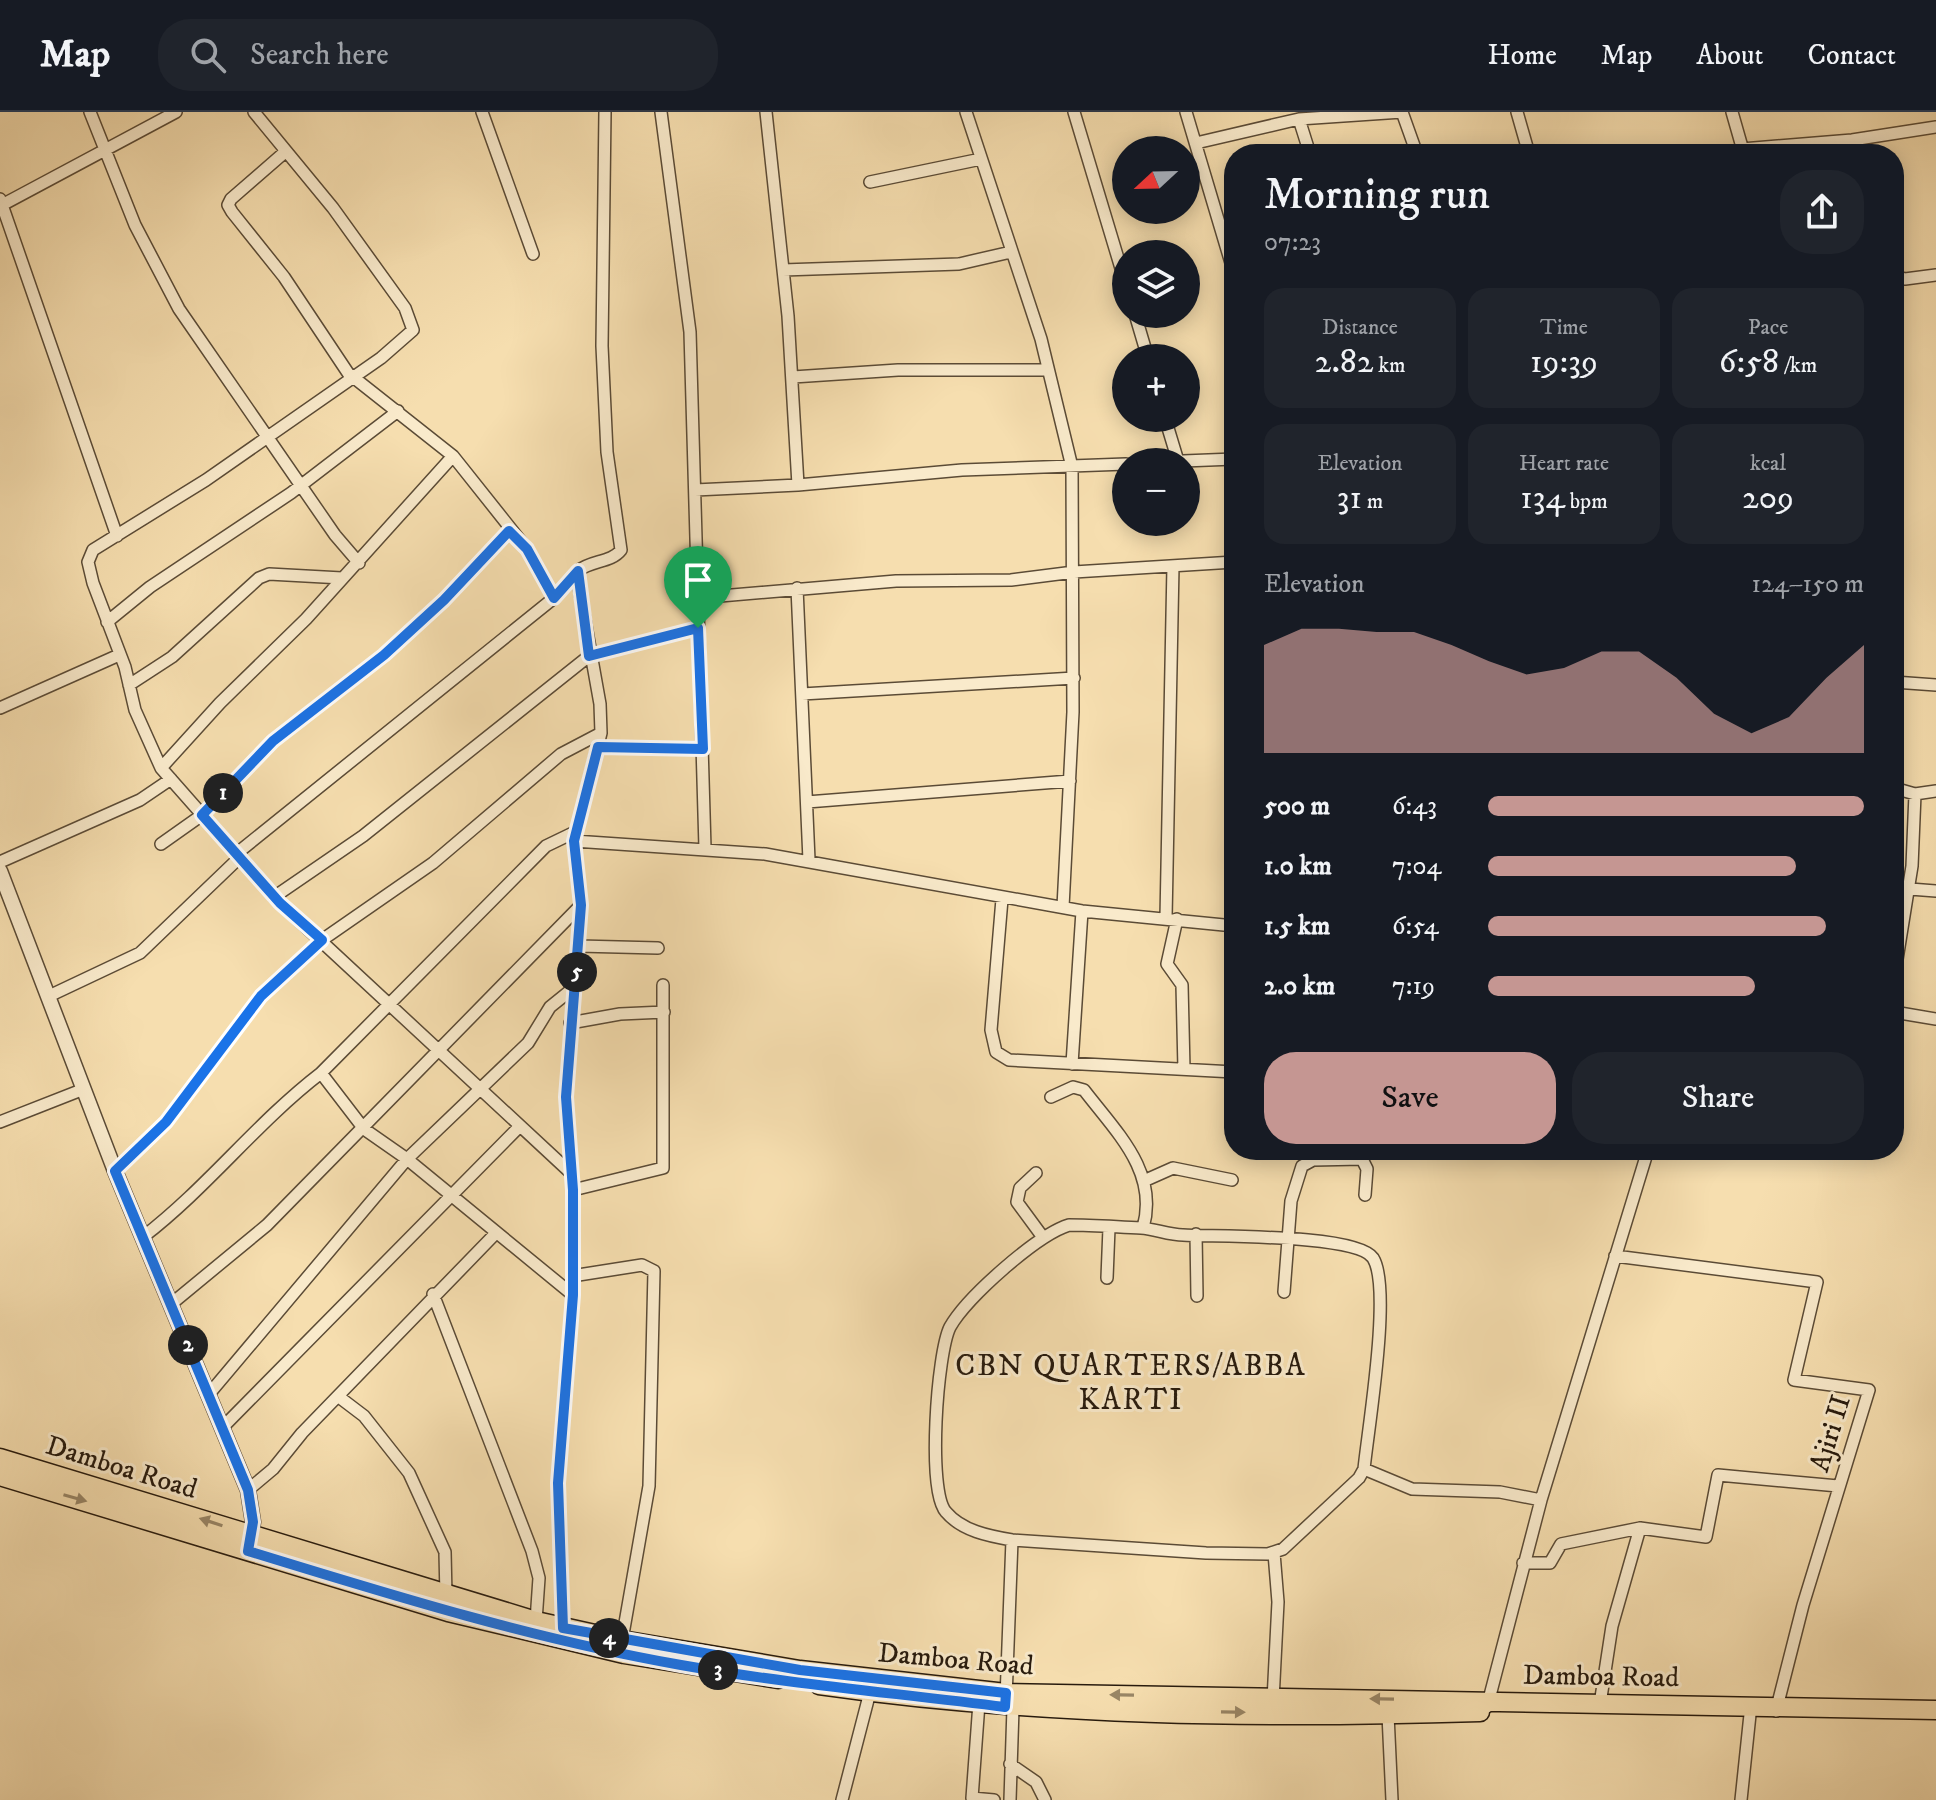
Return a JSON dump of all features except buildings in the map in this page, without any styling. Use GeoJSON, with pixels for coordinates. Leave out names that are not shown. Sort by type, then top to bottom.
{"type":"FeatureCollection","features":[{"type":"Feature","properties":{"kind":"main road","name":"Damboa Road"},"geometry":{"type":"LineString","coordinates":[[0,1458],[122,1503],[448,1612],[563,1641],[682,1665],[870,1692],[979,1703],[1936,1710]]}},
{"type":"Feature","properties":{"kind":"main road","name":"Damboa Road"},"geometry":{"type":"LineString","coordinates":[[0,1476],[122,1503]]}},
{"type":"Feature","properties":{"kind":"main road","name":"Damboa Road"},"geometry":{"type":"LineString","coordinates":[[249,1543],[563,1628],[800,1670],[1008,1702]]}},
{"type":"Feature","properties":{"kind":"main road","name":"Damboa Road"},"geometry":{"type":"LineString","coordinates":[[1273,1705],[1388,1715],[1487,1706],[1600,1704],[1752,1710]]}},
{"type":"Feature","properties":{"kind":"main road","name":"Damboa Road"},"geometry":{"type":"LineString","coordinates":[[1777,1710],[1936,1722]]}},
{"type":"Feature","properties":{"kind":"street"},"geometry":{"type":"LineString","coordinates":[[90,112],[135,225],[179,309],[335,535],[359,563]]}},
{"type":"Feature","properties":{"kind":"street"},"geometry":{"type":"LineString","coordinates":[[117,536],[1,202],[176,112]]}},
{"type":"Feature","properties":{"kind":"street"},"geometry":{"type":"LineString","coordinates":[[254,112],[333,208],[412,320],[413,330],[267,438],[93,550],[88,562],[135,710],[161,768],[274,897],[572,1174]]}},
{"type":"Feature","properties":{"kind":"street"},"geometry":{"type":"LineString","coordinates":[[482,112],[533,254]]}},
{"type":"Feature","properties":{"kind":"street"},"geometry":{"type":"LineString","coordinates":[[49,996],[140,953],[237,856],[554,598],[578,571],[614,557],[621,550],[607,452],[602,346],[605,112]]}},
{"type":"Feature","properties":{"kind":"street"},"geometry":{"type":"LineString","coordinates":[[661,112],[690,332],[705,848]]}},
{"type":"Feature","properties":{"kind":"street"},"geometry":{"type":"LineString","coordinates":[[766,112],[793,377],[798,485]]}},
{"type":"Feature","properties":{"kind":"street"},"geometry":{"type":"LineString","coordinates":[[966,112],[1041,339],[1072,467],[1074,678],[1063,907]]}},
{"type":"Feature","properties":{"kind":"street"},"geometry":{"type":"LineString","coordinates":[[1074,112],[1112,240]]}},
{"type":"Feature","properties":{"kind":"street"},"geometry":{"type":"LineString","coordinates":[[1186,112],[1194,136]]}},
{"type":"Feature","properties":{"kind":"street"},"geometry":{"type":"LineString","coordinates":[[1200,142],[1299,119],[1402,112],[1413,144]]}},
{"type":"Feature","properties":{"kind":"street"},"geometry":{"type":"LineString","coordinates":[[1517,112],[1526,144]]}},
{"type":"Feature","properties":{"kind":"street"},"geometry":{"type":"LineString","coordinates":[[1732,112],[1741,144]]}},
{"type":"Feature","properties":{"kind":"street"},"geometry":{"type":"LineString","coordinates":[[1299,119],[1307,144]]}},
{"type":"Feature","properties":{"kind":"street"},"geometry":{"type":"LineString","coordinates":[[1816,144],[1936,127]]}},
{"type":"Feature","properties":{"kind":"street"},"geometry":{"type":"LineString","coordinates":[[1852,140],[1853,144]]}},
{"type":"Feature","properties":{"kind":"street"},"geometry":{"type":"LineString","coordinates":[[285,152],[238,191],[228,205],[352,377],[453,456],[484,491],[509,531],[527,549],[554,598]]}},
{"type":"Feature","properties":{"kind":"street"},"geometry":{"type":"LineString","coordinates":[[1200,157],[1224,239]]}},
{"type":"Feature","properties":{"kind":"street"},"geometry":{"type":"LineString","coordinates":[[870,182],[981,159]]}},
{"type":"Feature","properties":{"kind":"street"},"geometry":{"type":"LineString","coordinates":[[783,270],[959,264],[1011,252]]}},
{"type":"Feature","properties":{"kind":"street"},"geometry":{"type":"LineString","coordinates":[[1904,279],[1936,275]]}},
{"type":"Feature","properties":{"kind":"street"},"geometry":{"type":"LineString","coordinates":[[793,377],[898,370],[1047,370]]}},
{"type":"Feature","properties":{"kind":"street"},"geometry":{"type":"LineString","coordinates":[[107,622],[150,587],[300,485],[398,411]]}},
{"type":"Feature","properties":{"kind":"street"},"geometry":{"type":"LineString","coordinates":[[161,768],[359,563],[453,456]]}},
{"type":"Feature","properties":{"kind":"street"},"geometry":{"type":"LineString","coordinates":[[1200,460],[1224,459]]}},
{"type":"Feature","properties":{"kind":"street"},"geometry":{"type":"LineString","coordinates":[[695,490],[798,485],[962,470],[1112,465]]}},
{"type":"Feature","properties":{"kind":"street"},"geometry":{"type":"LineString","coordinates":[[161,844],[202,815],[273,741],[384,655],[444,600],[509,531]]}},
{"type":"Feature","properties":{"kind":"street"},"geometry":{"type":"LineString","coordinates":[[697,598],[896,581],[1011,580],[1074,572],[1224,563]]}},
{"type":"Feature","properties":{"kind":"street"},"geometry":{"type":"LineString","coordinates":[[1173,566],[1171,919],[1167,964],[1182,985],[1184,1069]]}},
{"type":"Feature","properties":{"kind":"street"},"geometry":{"type":"LineString","coordinates":[[563,1628],[558,1483],[573,1295],[573,1190],[566,1097],[581,905],[574,836],[601,733],[600,704],[589,656],[578,571]]}},
{"type":"Feature","properties":{"kind":"street"},"geometry":{"type":"LineString","coordinates":[[129,685],[172,657],[259,578],[269,574],[342,578]]}},
{"type":"Feature","properties":{"kind":"street"},"geometry":{"type":"LineString","coordinates":[[797,588],[809,860]]}},
{"type":"Feature","properties":{"kind":"street"},"geometry":{"type":"LineString","coordinates":[[274,897],[363,836],[589,656],[698,628]]}},
{"type":"Feature","properties":{"kind":"street"},"geometry":{"type":"LineString","coordinates":[[0,708],[119,655]]}},
{"type":"Feature","properties":{"kind":"street"},"geometry":{"type":"LineString","coordinates":[[802,694],[1074,678]]}},
{"type":"Feature","properties":{"kind":"street"},"geometry":{"type":"LineString","coordinates":[[1904,683],[1936,685]]}},
{"type":"Feature","properties":{"kind":"street"},"geometry":{"type":"LineString","coordinates":[[115,1171],[166,1122],[261,996],[322,940],[433,863],[561,754],[601,733]]}},
{"type":"Feature","properties":{"kind":"street"},"geometry":{"type":"LineString","coordinates":[[598,747],[703,749]]}},
{"type":"Feature","properties":{"kind":"street"},"geometry":{"type":"LineString","coordinates":[[0,862],[140,800],[171,779]]}},
{"type":"Feature","properties":{"kind":"street"},"geometry":{"type":"LineString","coordinates":[[807,802],[1070,781]]}},
{"type":"Feature","properties":{"kind":"street"},"geometry":{"type":"LineString","coordinates":[[1904,791],[1915,794],[1936,791]]}},
{"type":"Feature","properties":{"kind":"street"},"geometry":{"type":"LineString","coordinates":[[1904,922],[1910,889],[1915,794]]}},
{"type":"Feature","properties":{"kind":"street"},"geometry":{"type":"LineString","coordinates":[[143,1237],[209,1180],[279,1105],[321,1073],[392,1005],[546,846],[574,836],[809,860],[1002,899],[1082,911],[1224,925]]}},
{"type":"Feature","properties":{"kind":"street"},"geometry":{"type":"LineString","coordinates":[[0,871],[115,1171],[248,1490],[253,1522],[249,1543]]}},
{"type":"Feature","properties":{"kind":"street"},"geometry":{"type":"LineString","coordinates":[[1910,889],[1936,891]]}},
{"type":"Feature","properties":{"kind":"street"},"geometry":{"type":"LineString","coordinates":[[1002,899],[992,1045],[996,1052],[1009,1060],[1224,1071]]}},
{"type":"Feature","properties":{"kind":"street"},"geometry":{"type":"LineString","coordinates":[[170,1305],[267,1225],[581,905]]}},
{"type":"Feature","properties":{"kind":"street"},"geometry":{"type":"LineString","coordinates":[[1072,1064],[1082,911]]}},
{"type":"Feature","properties":{"kind":"street"},"geometry":{"type":"LineString","coordinates":[[579,946],[658,948]]}},
{"type":"Feature","properties":{"kind":"street"},"geometry":{"type":"LineString","coordinates":[[573,1190],[663,1168],[663,985]]}},
{"type":"Feature","properties":{"kind":"street"},"geometry":{"type":"LineString","coordinates":[[209,1394],[407,1159],[528,1043],[550,1007],[576,986]]}},
{"type":"Feature","properties":{"kind":"street"},"geometry":{"type":"LineString","coordinates":[[570,1023],[620,1014],[664,1012]]}},
{"type":"Feature","properties":{"kind":"street"},"geometry":{"type":"LineString","coordinates":[[1904,1014],[1936,1019]]}},
{"type":"Feature","properties":{"kind":"street"},"geometry":{"type":"LineString","coordinates":[[321,1073],[364,1129],[407,1159],[573,1295]]}},
{"type":"Feature","properties":{"kind":"street"},"geometry":{"type":"LineString","coordinates":[[1051,1097],[1073,1087],[1084,1090],[1146,1180],[1149,1209],[1143,1228]]}},
{"type":"Feature","properties":{"kind":"street"},"geometry":{"type":"LineString","coordinates":[[0,1122],[84,1089]]}},
{"type":"Feature","properties":{"kind":"street"},"geometry":{"type":"LineString","coordinates":[[222,1428],[295,1359],[519,1127]]}},
{"type":"Feature","properties":{"kind":"street"},"geometry":{"type":"LineString","coordinates":[[1284,1292],[1295,1179],[1302,1166],[1313,1160]]}},
{"type":"Feature","properties":{"kind":"street"},"geometry":{"type":"LineString","coordinates":[[1362,1160],[1367,1169],[1365,1195]]}},
{"type":"Feature","properties":{"kind":"street"},"geometry":{"type":"LineString","coordinates":[[1487,1706],[1541,1500],[1645,1160]]}},
{"type":"Feature","properties":{"kind":"street"},"geometry":{"type":"LineString","coordinates":[[1146,1180],[1173,1168],[1232,1180]]}},
{"type":"Feature","properties":{"kind":"street"},"geometry":{"type":"LineString","coordinates":[[1036,1173],[1020,1188],[1017,1202],[1042,1236]]}},
{"type":"Feature","properties":{"kind":"street"},"geometry":{"type":"LineString","coordinates":[[1069,1225],[1196,1234],[1227,1233],[1288,1241],[1335,1242],[1365,1251],[1376,1268],[1379,1320],[1364,1469],[1348,1489],[1283,1549],[1274,1553],[1206,1553],[1012,1540],[963,1526],[945,1512],[936,1494],[933,1469],[941,1364],[945,1340],[961,1314],[1042,1236],[1069,1225]]}},
{"type":"Feature","properties":{"kind":"street"},"geometry":{"type":"LineString","coordinates":[[1107,1278],[1109,1228]]}},
{"type":"Feature","properties":{"kind":"street"},"geometry":{"type":"LineString","coordinates":[[248,1490],[273,1469],[302,1433],[425,1307],[433,1294],[496,1233]]}},
{"type":"Feature","properties":{"kind":"street"},"geometry":{"type":"LineString","coordinates":[[1196,1234],[1197,1296]]}},
{"type":"Feature","properties":{"kind":"street","name":"Ajiri II"},"geometry":{"type":"LineString","coordinates":[[1615,1256],[1817,1282],[1794,1380],[1869,1390],[1838,1486],[1777,1710]]}},
{"type":"Feature","properties":{"kind":"street"},"geometry":{"type":"LineString","coordinates":[[572,1276],[642,1265],[654,1271],[649,1486],[622,1640]]}},
{"type":"Feature","properties":{"kind":"street"},"geometry":{"type":"LineString","coordinates":[[433,1294],[532,1551],[539,1578],[536,1621]]}},
{"type":"Feature","properties":{"kind":"street"},"geometry":{"type":"LineString","coordinates":[[339,1397],[364,1416],[409,1473],[445,1552],[446,1596]]}},
{"type":"Feature","properties":{"kind":"street"},"geometry":{"type":"LineString","coordinates":[[1364,1469],[1412,1489],[1500,1492],[1541,1500]]}},
{"type":"Feature","properties":{"kind":"street"},"geometry":{"type":"LineString","coordinates":[[1523,1563],[1550,1563],[1561,1544],[1640,1528],[1706,1537],[1718,1475],[1838,1486]]}},
{"type":"Feature","properties":{"kind":"street"},"geometry":{"type":"LineString","coordinates":[[1600,1704],[1612,1626],[1640,1528]]}},
{"type":"Feature","properties":{"kind":"street"},"geometry":{"type":"LineString","coordinates":[[1010,1800],[1008,1702],[1012,1540]]}},
{"type":"Feature","properties":{"kind":"street"},"geometry":{"type":"LineString","coordinates":[[1273,1705],[1278,1602],[1274,1553]]}},
{"type":"Feature","properties":{"kind":"street"},"geometry":{"type":"LineString","coordinates":[[842,1800],[870,1692]]}},
{"type":"Feature","properties":{"kind":"street"},"geometry":{"type":"LineString","coordinates":[[979,1703],[972,1798],[994,1800]]}},
{"type":"Feature","properties":{"kind":"street"},"geometry":{"type":"LineString","coordinates":[[1741,1800],[1752,1710]]}},
{"type":"Feature","properties":{"kind":"street"},"geometry":{"type":"LineString","coordinates":[[1388,1715],[1392,1800]]}},
{"type":"Feature","properties":{"kind":"street"},"geometry":{"type":"LineString","coordinates":[[1010,1764],[1036,1782],[1045,1800]]}},
{"type":"Feature","properties":{"kind":"district","name":"CBN QUARTERS/ABBA KARTI"},"geometry":{"type":"Point","coordinates":[1131,1382]}},
{"type":"Feature","properties":{"kind":"route"},"geometry":{"type":"LineString","coordinates":[[509,531],[527,549],[554,598],[578,571],[589,656],[698,628],[703,749],[656,751],[598,747],[575,832],[581,905],[566,1097],[573,1190],[573,1295],[558,1483],[563,1628],[690,1653],[800,1670],[1006,1693],[1005,1707],[870,1692],[682,1665],[563,1641],[448,1612],[248,1551],[253,1522],[248,1490],[115,1171],[166,1122],[230,1033],[261,996],[322,940],[280,903],[202,815],[254,758],[295,722],[384,655],[444,600],[509,531]]}}]}
